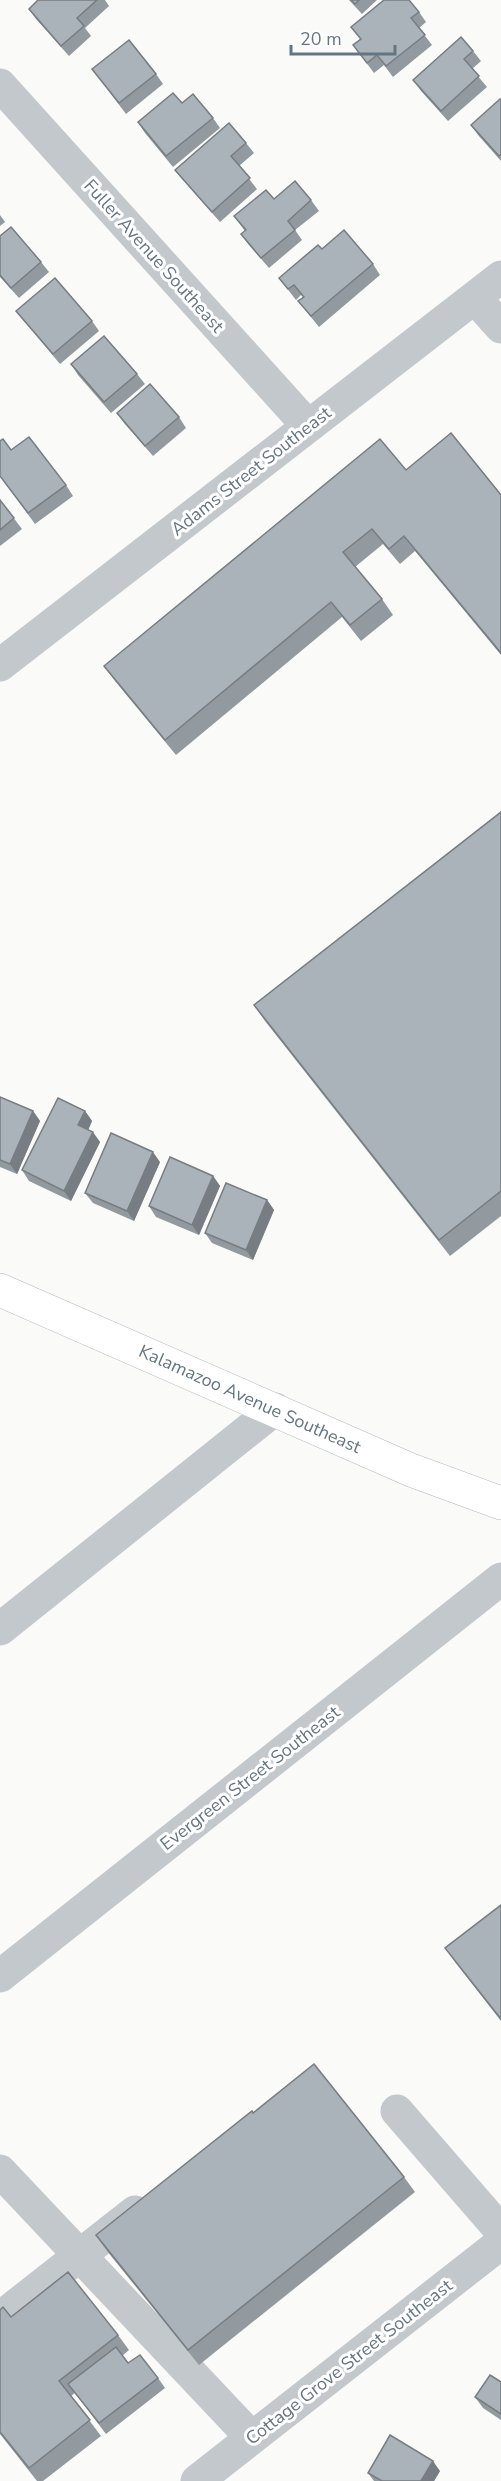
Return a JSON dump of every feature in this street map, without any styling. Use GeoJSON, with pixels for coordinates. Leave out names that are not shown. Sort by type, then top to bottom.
{"type":"FeatureCollection","features":[{"type":"Feature","properties":{"kind":"main road","name":"Kalamazoo Avenue Southeast"},"geometry":{"type":"LineString","coordinates":[[3,1295],[275,1409],[411,1470],[501,1503]]}},
{"type":"Feature","properties":{"kind":"street","name":"Fuller Avenue Southeast"},"geometry":{"type":"LineString","coordinates":[[0,85],[308,426]]}},
{"type":"Feature","properties":{"kind":"street","name":"Adams Street Southeast"},"geometry":{"type":"LineString","coordinates":[[0,665],[501,277]]}},
{"type":"Feature","properties":{"kind":"street"},"geometry":{"type":"LineString","coordinates":[[474,298],[501,327]]}},
{"type":"Feature","properties":{"kind":"street"},"geometry":{"type":"LineString","coordinates":[[0,1629],[275,1409]]}},
{"type":"Feature","properties":{"kind":"street","name":"Evergreen Street Southeast"},"geometry":{"type":"LineString","coordinates":[[0,1976],[501,1580]]}},
{"type":"Feature","properties":{"kind":"street"},"geometry":{"type":"LineString","coordinates":[[396,2110],[501,2231]]}},
{"type":"Feature","properties":{"kind":"street"},"geometry":{"type":"LineString","coordinates":[[0,2171],[251,2437]]}},
{"type":"Feature","properties":{"kind":"street"},"geometry":{"type":"LineString","coordinates":[[0,2319],[154,2197]]}},
{"type":"Feature","properties":{"kind":"street","name":"Cottage Grove Street Southeast"},"geometry":{"type":"LineString","coordinates":[[197,2481],[501,2243]]}},
{"type":"Feature","properties":{"kind":"building"},"geometry":{"type":"Polygon","coordinates":[[[38,0],[97,0],[77,18],[84,26],[61,46],[29,9],[38,0]]]}},
{"type":"Feature","properties":{"kind":"building"},"geometry":{"type":"Polygon","coordinates":[[[384,0],[409,0],[419,12],[411,18],[425,35],[386,66],[377,55],[367,63],[353,45],[361,39],[351,27],[384,0]]]}},
{"type":"Feature","properties":{"kind":"building"},"geometry":{"type":"Polygon","coordinates":[[[461,37],[473,51],[464,59],[479,76],[441,111],[413,80],[461,37]]]}},
{"type":"Feature","properties":{"kind":"building"},"geometry":{"type":"Polygon","coordinates":[[[129,40],[156,74],[119,103],[92,69],[129,40]]]}},
{"type":"Feature","properties":{"kind":"building"},"geometry":{"type":"Polygon","coordinates":[[[173,93],[182,103],[193,94],[213,118],[166,156],[138,122],[173,93]]]}},
{"type":"Feature","properties":{"kind":"building"},"geometry":{"type":"Polygon","coordinates":[[[500,99],[501,155],[499,156],[471,125],[500,99]]]}},
{"type":"Feature","properties":{"kind":"building"},"geometry":{"type":"Polygon","coordinates":[[[229,123],[246,143],[231,156],[250,178],[212,212],[175,170],[229,123]]]}},
{"type":"Feature","properties":{"kind":"building"},"geometry":{"type":"Polygon","coordinates":[[[295,181],[311,200],[288,221],[295,230],[261,258],[241,234],[246,230],[234,216],[266,190],[274,199],[295,181]]]}},
{"type":"Feature","properties":{"kind":"building"},"geometry":{"type":"Polygon","coordinates":[[[11,227],[41,262],[11,288],[0,275],[0,236],[11,227]]]}},
{"type":"Feature","properties":{"kind":"building"},"geometry":{"type":"Polygon","coordinates":[[[344,230],[373,264],[311,316],[298,301],[304,297],[294,285],[288,289],[279,278],[318,245],[322,249],[344,230]]]}},
{"type":"Feature","properties":{"kind":"building"},"geometry":{"type":"Polygon","coordinates":[[[55,278],[92,321],[53,354],[16,311],[55,278]]]}},
{"type":"Feature","properties":{"kind":"building"},"geometry":{"type":"Polygon","coordinates":[[[104,336],[137,374],[104,402],[71,364],[104,336]]]}},
{"type":"Feature","properties":{"kind":"building"},"geometry":{"type":"Polygon","coordinates":[[[150,384],[179,417],[145,446],[117,413],[150,384]]]}},
{"type":"Feature","properties":{"kind":"building"},"geometry":{"type":"Polygon","coordinates":[[[451,433],[501,495],[501,653],[404,536],[389,549],[372,529],[343,552],[382,599],[350,625],[331,602],[165,740],[104,666],[380,439],[406,470],[451,433]]]}},
{"type":"Feature","properties":{"kind":"building"},"geometry":{"type":"Polygon","coordinates":[[[29,437],[66,485],[28,513],[0,476],[0,441],[3,439],[11,450],[29,437]]]}},
{"type":"Feature","properties":{"kind":"building"},"geometry":{"type":"Polygon","coordinates":[[[0,500],[14,518],[0,530],[0,500]]]}},
{"type":"Feature","properties":{"kind":"building"},"geometry":{"type":"Polygon","coordinates":[[[501,812],[501,1191],[439,1240],[254,1005],[501,812]]]}},
{"type":"Feature","properties":{"kind":"building"},"geometry":{"type":"Polygon","coordinates":[[[0,1097],[33,1111],[10,1164],[0,1160],[0,1097]]]}},
{"type":"Feature","properties":{"kind":"building"},"geometry":{"type":"Polygon","coordinates":[[[58,1098],[85,1111],[78,1125],[93,1132],[64,1191],[22,1170],[58,1098]]]}},
{"type":"Feature","properties":{"kind":"building"},"geometry":{"type":"Polygon","coordinates":[[[111,1133],[153,1152],[127,1211],[85,1193],[111,1133]]]}},
{"type":"Feature","properties":{"kind":"building"},"geometry":{"type":"Polygon","coordinates":[[[170,1157],[213,1176],[192,1225],[149,1206],[170,1157]]]}},
{"type":"Feature","properties":{"kind":"building"},"geometry":{"type":"Polygon","coordinates":[[[226,1183],[267,1200],[246,1250],[205,1233],[226,1183]]]}},
{"type":"Feature","properties":{"kind":"building"},"geometry":{"type":"Polygon","coordinates":[[[501,1905],[501,2019],[445,1948],[501,1905]]]}},
{"type":"Feature","properties":{"kind":"building"},"geometry":{"type":"Polygon","coordinates":[[[314,2064],[404,2177],[188,2350],[96,2235],[314,2064]]]}},
{"type":"Feature","properties":{"kind":"building"},"geometry":{"type":"Polygon","coordinates":[[[68,2272],[118,2335],[59,2381],[90,2420],[29,2468],[0,2432],[0,2310],[3,2307],[11,2317],[68,2272]]]}},
{"type":"Feature","properties":{"kind":"building"},"geometry":{"type":"Polygon","coordinates":[[[116,2347],[128,2363],[140,2355],[158,2378],[99,2423],[68,2384],[116,2347]]]}},
{"type":"Feature","properties":{"kind":"building"},"geometry":{"type":"Polygon","coordinates":[[[490,2375],[501,2382],[501,2414],[475,2397],[490,2375]]]}},
{"type":"Feature","properties":{"kind":"building"},"geometry":{"type":"Polygon","coordinates":[[[390,2435],[433,2461],[421,2481],[382,2481],[368,2473],[390,2435]]]}}]}
